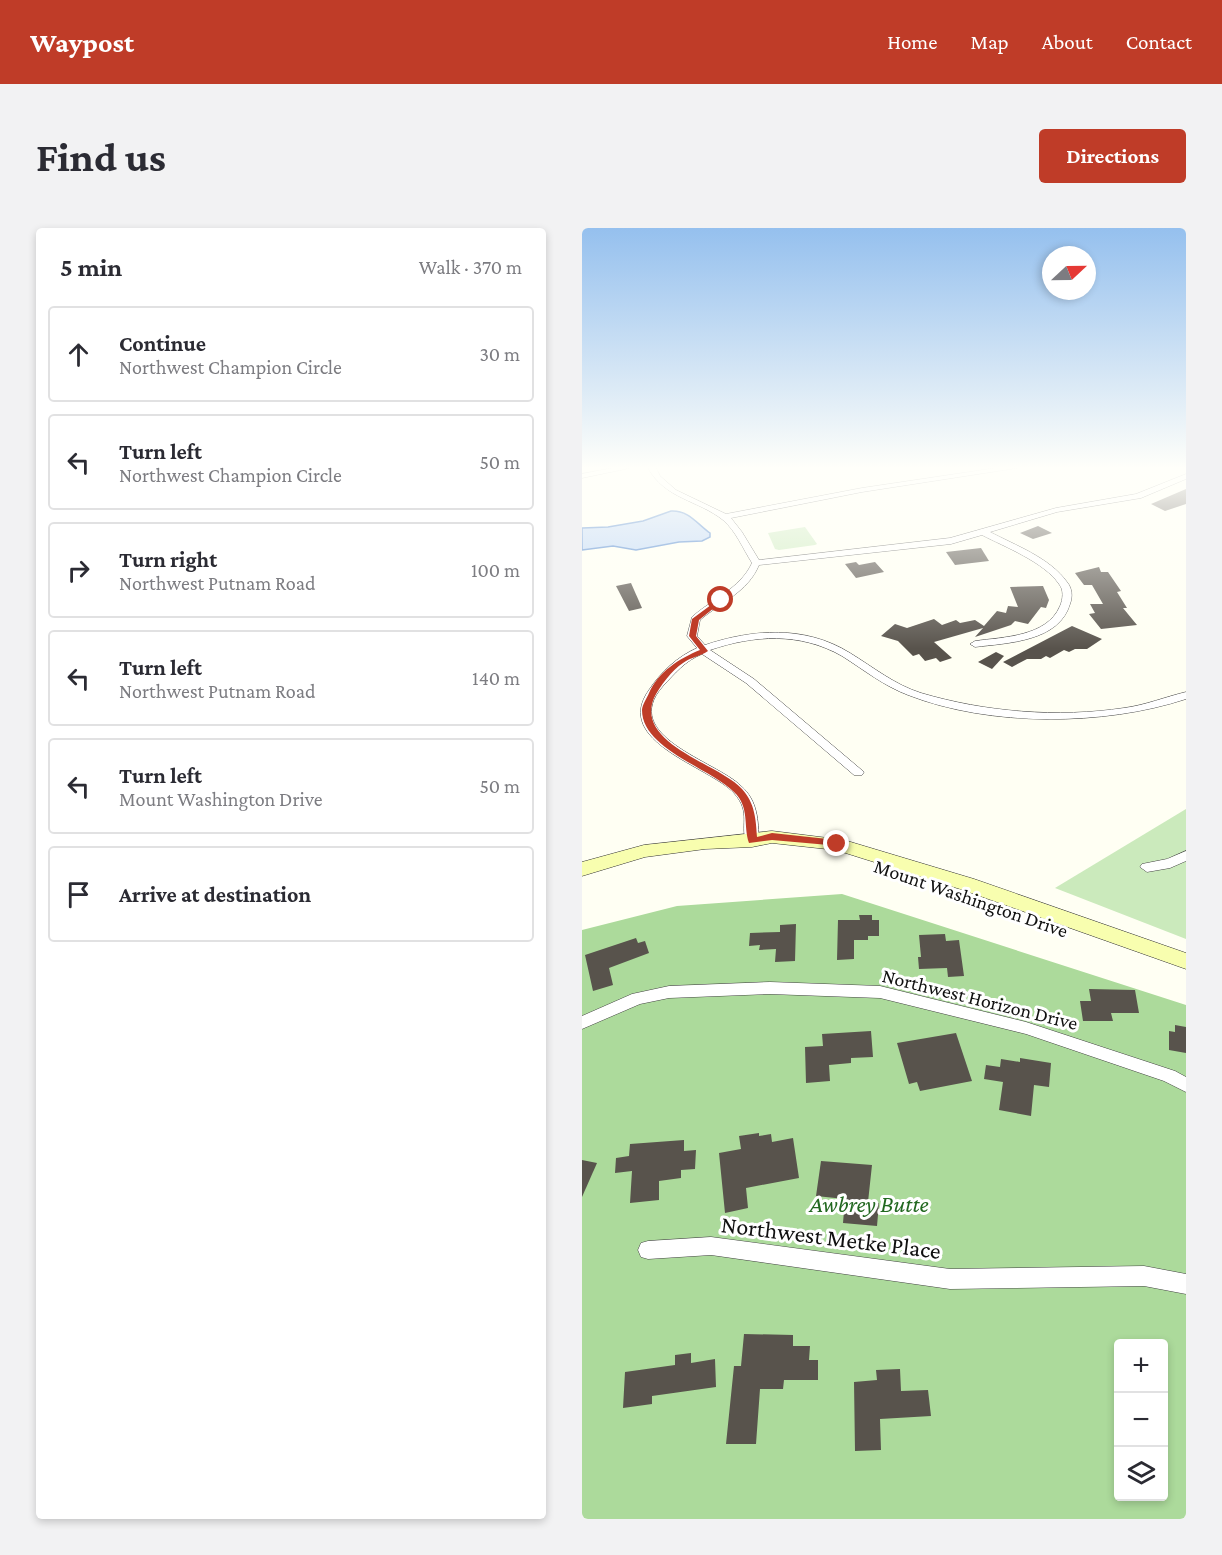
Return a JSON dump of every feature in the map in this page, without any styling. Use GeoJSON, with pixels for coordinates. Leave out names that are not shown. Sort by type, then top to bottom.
{"type":"FeatureCollection","features":[{"type":"Feature","properties":{"kind":"main road","name":"Mount Washington Drive"},"geometry":{"type":"LineString","coordinates":[[582,869],[669,847],[752,841],[772,837],[809,840],[872,853],[1186,961]]}},
{"type":"Feature","properties":{"kind":"main road","name":"Mount Washington Drive"},"geometry":{"type":"LineString","coordinates":[[752,841],[769,846],[831,853],[903,873],[1186,973]]}},
{"type":"Feature","properties":{"kind":"street"},"geometry":{"type":"LineString","coordinates":[[734,528],[756,563],[753,573],[742,586],[695,619],[692,636],[704,651],[750,681],[858,772]]}},
{"type":"Feature","properties":{"kind":"street"},"geometry":{"type":"LineString","coordinates":[[756,563],[947,541],[997,528]]}},
{"type":"Feature","properties":{"kind":"street"},"geometry":{"type":"LineString","coordinates":[[975,644],[1010,639],[1044,628],[1061,615],[1067,601],[1067,590],[1056,575],[985,532]]}},
{"type":"Feature","properties":{"kind":"street"},"geometry":{"type":"LineString","coordinates":[[752,841],[750,811],[740,791],[713,771],[661,741],[650,724],[646,709],[654,689],[681,661],[728,641],[749,637],[795,636],[819,640],[837,647],[873,673],[913,694],[964,706],[1024,713],[1097,716],[1162,704],[1186,695]]}},
{"type":"Feature","properties":{"kind":"street"},"geometry":{"type":"LineString","coordinates":[[1147,867],[1170,863],[1186,856]]}},
{"type":"Feature","properties":{"kind":"street","name":"Northwest Horizon Drive"},"geometry":{"type":"LineString","coordinates":[[582,1023],[637,998],[669,992],[770,988],[880,992],[1026,1028],[1169,1076],[1186,1085]]}},
{"type":"Feature","properties":{"kind":"street","name":"Northwest Metke Place"},"geometry":{"type":"LineString","coordinates":[[648,1250],[711,1246],[950,1279],[1144,1276],[1186,1284]]}},
{"type":"Feature","properties":{"kind":"green space"},"geometry":{"type":"Polygon","coordinates":[[[806,528],[817,544],[779,550],[775,549],[768,533],[806,528]]]}},
{"type":"Feature","properties":{"kind":"green space"},"geometry":{"type":"Polygon","coordinates":[[[1186,809],[1186,939],[1055,888],[1186,809]]]}},
{"type":"Feature","properties":{"kind":"green space","name":"Awbrey Butte"},"geometry":{"type":"Polygon","coordinates":[[[842,894],[1186,1005],[1186,1519],[582,1519],[582,930],[677,906],[842,894]]]}},
{"type":"Feature","properties":{"kind":"water"},"geometry":{"type":"Polygon","coordinates":[[[582,528],[704,528],[710,533],[710,537],[702,541],[679,542],[636,550],[613,546],[582,550],[582,528]]]}},
{"type":"Feature","properties":{"kind":"building"},"geometry":{"type":"Polygon","coordinates":[[[1032,528],[1042,528],[1052,533],[1033,539],[1020,533],[1032,528]]]}},
{"type":"Feature","properties":{"kind":"building"},"geometry":{"type":"Polygon","coordinates":[[[981,548],[989,561],[955,565],[946,552],[981,548]]]}},
{"type":"Feature","properties":{"kind":"building"},"geometry":{"type":"Polygon","coordinates":[[[856,562],[859,565],[875,562],[884,572],[856,578],[845,564],[856,562]]]}},
{"type":"Feature","properties":{"kind":"building"},"geometry":{"type":"Polygon","coordinates":[[[1099,567],[1101,572],[1108,572],[1121,591],[1117,592],[1127,608],[1123,608],[1137,625],[1101,629],[1089,614],[1095,613],[1090,604],[1103,604],[1092,585],[1084,585],[1075,573],[1099,567]]]}},
{"type":"Feature","properties":{"kind":"building"},"geometry":{"type":"Polygon","coordinates":[[[631,583],[642,608],[629,611],[616,586],[631,583]]]}},
{"type":"Feature","properties":{"kind":"building"},"geometry":{"type":"Polygon","coordinates":[[[1043,586],[1049,600],[1046,608],[1041,607],[1028,624],[1015,621],[1011,625],[975,637],[983,628],[934,642],[952,658],[940,662],[936,658],[925,661],[919,654],[913,656],[898,641],[881,636],[895,624],[907,628],[934,619],[942,625],[956,620],[960,623],[975,620],[984,626],[997,611],[1006,613],[1008,606],[1018,607],[1010,587],[1043,586]]]}},
{"type":"Feature","properties":{"kind":"building"},"geometry":{"type":"Polygon","coordinates":[[[1072,626],[1102,639],[1087,649],[1075,649],[1069,652],[1064,650],[1050,658],[1046,656],[1041,659],[1027,659],[1012,667],[1003,662],[1072,626]]]}},
{"type":"Feature","properties":{"kind":"building"},"geometry":{"type":"Polygon","coordinates":[[[996,652],[1004,656],[992,669],[978,662],[996,652]]]}},
{"type":"Feature","properties":{"kind":"building"},"geometry":{"type":"Polygon","coordinates":[[[859,915],[872,915],[872,920],[879,920],[879,936],[868,936],[868,940],[854,940],[854,959],[837,960],[838,920],[860,920],[859,915]]]}},
{"type":"Feature","properties":{"kind":"building"},"geometry":{"type":"Polygon","coordinates":[[[796,924],[795,961],[775,962],[776,949],[759,950],[760,945],[749,946],[750,933],[780,932],[780,925],[796,924]]]}},
{"type":"Feature","properties":{"kind":"building"},"geometry":{"type":"Polygon","coordinates":[[[945,934],[946,941],[959,940],[964,976],[948,977],[947,968],[919,969],[918,957],[921,957],[919,935],[945,934]]]}},
{"type":"Feature","properties":{"kind":"building"},"geometry":{"type":"Polygon","coordinates":[[[636,938],[638,943],[645,941],[649,953],[609,968],[613,985],[593,991],[585,955],[636,938]]]}},
{"type":"Feature","properties":{"kind":"building"},"geometry":{"type":"Polygon","coordinates":[[[1089,989],[1135,990],[1139,1013],[1111,1013],[1113,1021],[1083,1021],[1080,1001],[1091,1001],[1089,989]]]}},
{"type":"Feature","properties":{"kind":"building"},"geometry":{"type":"Polygon","coordinates":[[[1175,1025],[1186,1027],[1186,1053],[1169,1050],[1169,1031],[1175,1032],[1175,1025]]]}},
{"type":"Feature","properties":{"kind":"building"},"geometry":{"type":"Polygon","coordinates":[[[871,1031],[873,1057],[851,1058],[851,1063],[829,1065],[830,1081],[806,1083],[805,1047],[823,1046],[822,1034],[871,1031]]]}},
{"type":"Feature","properties":{"kind":"building"},"geometry":{"type":"Polygon","coordinates":[[[956,1033],[972,1081],[920,1091],[917,1082],[909,1084],[897,1043],[956,1033]]]}},
{"type":"Feature","properties":{"kind":"building"},"geometry":{"type":"Polygon","coordinates":[[[1020,1058],[1051,1063],[1049,1087],[1034,1085],[1031,1116],[999,1110],[1003,1082],[984,1079],[986,1065],[1000,1067],[1001,1059],[1020,1062],[1020,1058]]]}},
{"type":"Feature","properties":{"kind":"building"},"geometry":{"type":"Polygon","coordinates":[[[759,1133],[759,1136],[771,1134],[772,1142],[793,1138],[799,1178],[746,1188],[748,1208],[725,1213],[719,1153],[741,1149],[739,1136],[759,1133]]]}},
{"type":"Feature","properties":{"kind":"building"},"geometry":{"type":"Polygon","coordinates":[[[684,1140],[684,1151],[696,1150],[695,1169],[681,1170],[681,1178],[659,1181],[659,1200],[630,1203],[632,1171],[615,1173],[616,1158],[629,1156],[630,1144],[684,1140]]]}},
{"type":"Feature","properties":{"kind":"building"},"geometry":{"type":"Polygon","coordinates":[[[582,1160],[597,1163],[582,1197],[582,1160]]]}},
{"type":"Feature","properties":{"kind":"building"},"geometry":{"type":"Polygon","coordinates":[[[821,1161],[872,1165],[868,1202],[879,1203],[877,1226],[843,1223],[845,1199],[816,1196],[821,1161]]]}},
{"type":"Feature","properties":{"kind":"building"},"geometry":{"type":"Polygon","coordinates":[[[744,1334],[793,1335],[793,1346],[810,1346],[809,1360],[818,1360],[818,1380],[784,1380],[783,1389],[760,1389],[756,1444],[726,1444],[734,1366],[741,1366],[744,1334]]]}},
{"type":"Feature","properties":{"kind":"building"},"geometry":{"type":"Polygon","coordinates":[[[691,1353],[691,1363],[715,1359],[716,1387],[652,1396],[652,1404],[623,1408],[625,1372],[675,1365],[675,1355],[691,1353]]]}},
{"type":"Feature","properties":{"kind":"building"},"geometry":{"type":"Polygon","coordinates":[[[900,1369],[901,1391],[928,1390],[931,1416],[880,1419],[881,1450],[855,1451],[854,1382],[877,1380],[876,1370],[900,1369]]]}},
{"type":"Feature","properties":{"kind":"route"},"geometry":{"type":"LineString","coordinates":[[721,600],[695,619],[692,636],[704,651],[681,661],[654,689],[646,709],[650,724],[661,741],[713,771],[740,791],[750,811],[752,841],[772,837],[837,844]]}}]}
